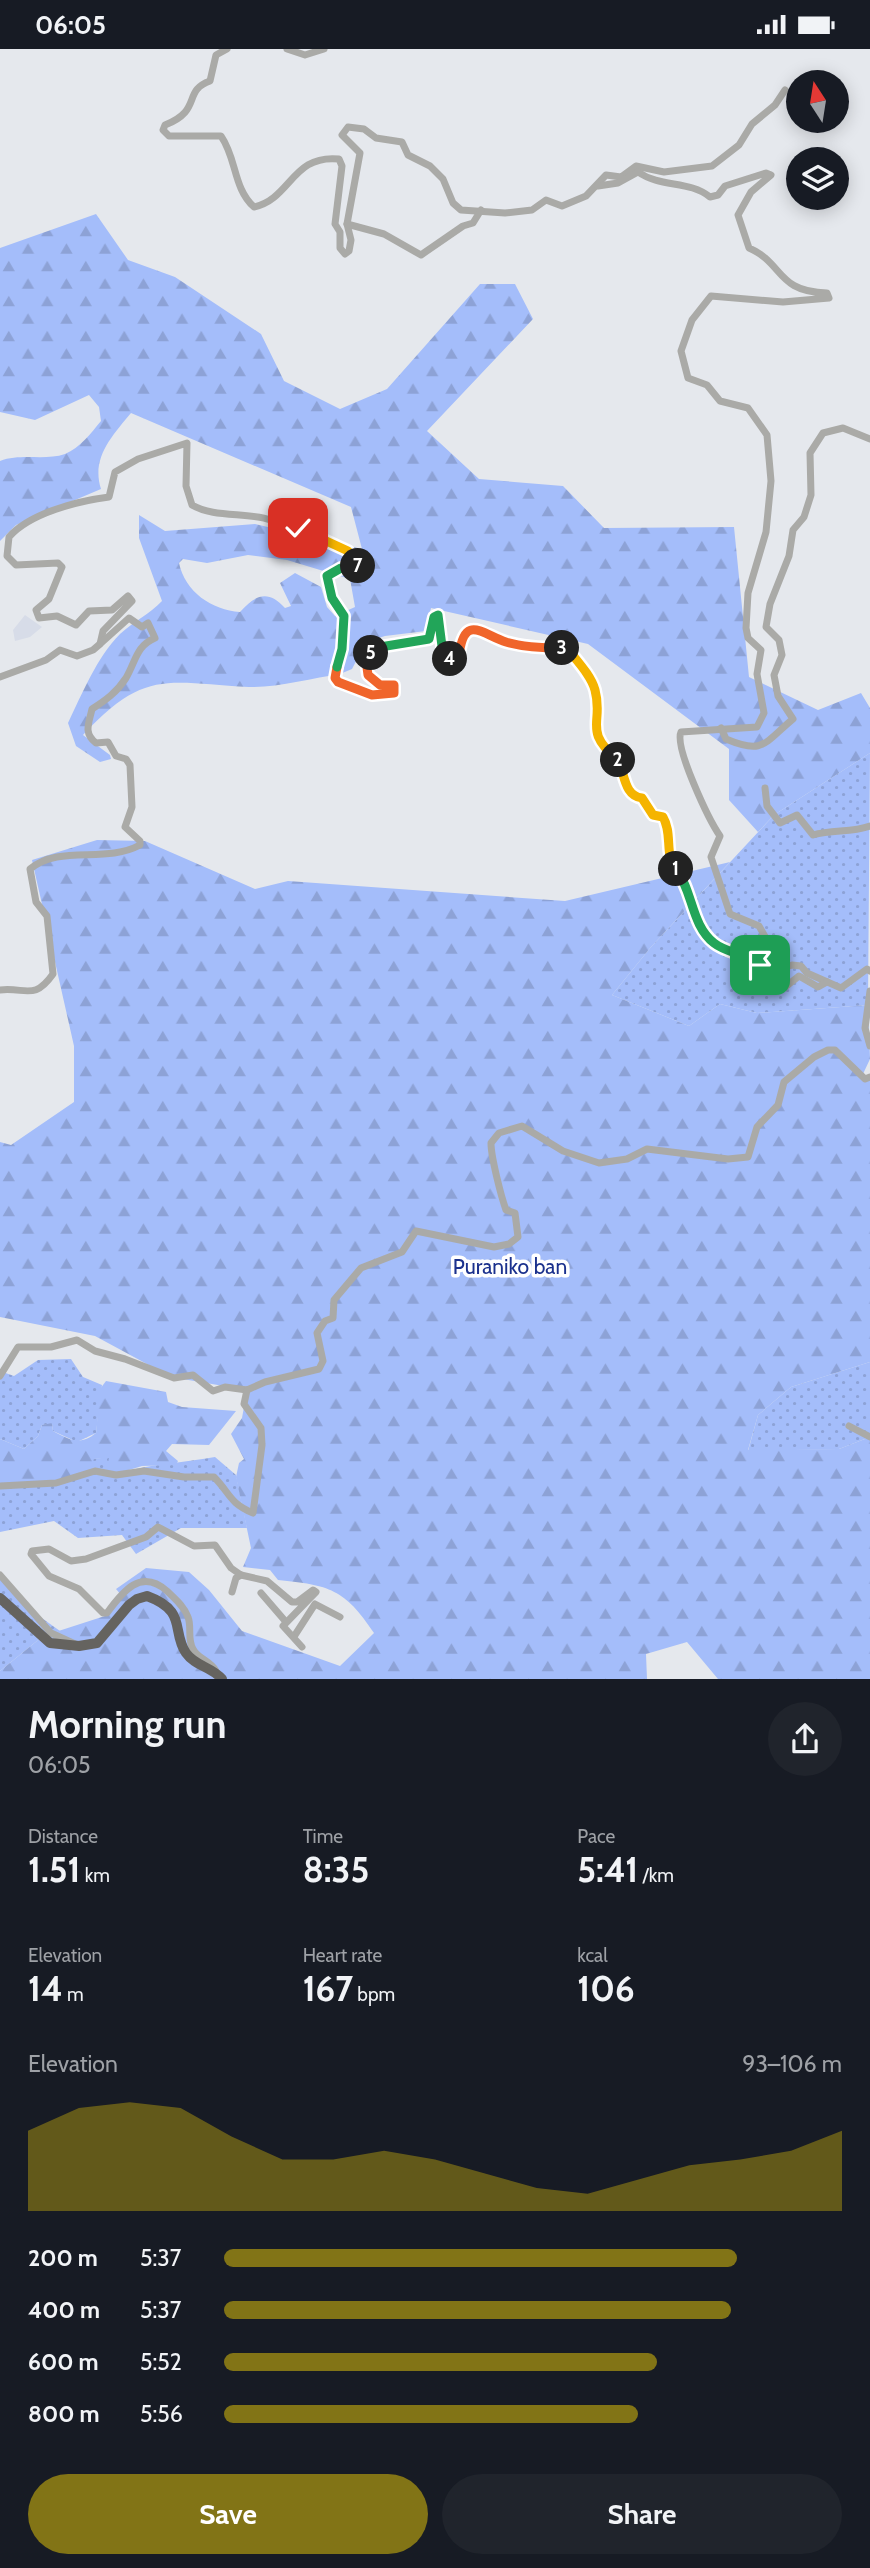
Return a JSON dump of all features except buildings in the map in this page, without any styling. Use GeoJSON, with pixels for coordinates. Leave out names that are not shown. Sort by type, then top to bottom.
{"type":"FeatureCollection","features":[{"type":"Feature","properties":{"kind":"highway"},"geometry":{"type":"LineString","coordinates":[[0,1598],[50,1643],[79,1646],[97,1643],[136,1598],[148,1596],[177,1619],[184,1649],[192,1660],[219,1676]]}},
{"type":"Feature","properties":{"kind":"street"},"geometry":{"type":"LineString","coordinates":[[228,49],[216,55],[210,81],[200,84],[191,99],[191,109],[183,118],[165,125],[163,130],[169,136],[221,136],[229,148],[237,184],[254,207],[261,205],[284,186],[307,162],[326,158],[339,159],[342,166],[335,224],[340,232],[340,248],[345,254],[349,251],[351,240],[347,224],[359,153],[342,135],[348,127],[365,129],[376,138],[402,142],[408,155],[430,166],[443,179],[453,203],[461,210],[505,213],[532,210],[546,200],[562,206],[586,196],[606,175],[621,177],[636,166],[664,172],[712,166],[739,145],[752,124],[775,105],[785,90]]}},
{"type":"Feature","properties":{"kind":"street"},"geometry":{"type":"LineString","coordinates":[[287,49],[305,55],[324,49]]}},
{"type":"Feature","properties":{"kind":"street"},"geometry":{"type":"LineString","coordinates":[[598,186],[618,183],[638,172],[651,181],[699,188],[710,197],[718,195],[725,186],[766,173],[771,175],[751,193],[738,215],[749,239],[749,248],[757,251],[789,284],[814,293],[827,293],[829,297],[783,302],[711,296],[692,320],[681,351],[688,378],[707,385],[720,401],[748,408],[767,435],[770,494],[766,532],[748,593],[746,628],[748,638],[761,650],[757,674],[764,713],[757,727],[721,727],[681,732],[678,739],[684,766],[697,785],[720,836],[711,857],[712,865],[730,914],[760,926],[783,968],[797,965],[841,988],[867,969],[870,971]]}},
{"type":"Feature","properties":{"kind":"street"},"geometry":{"type":"LineString","coordinates":[[347,224],[384,234],[421,255],[463,226],[473,223],[481,210]]}},
{"type":"Feature","properties":{"kind":"street"},"geometry":{"type":"LineString","coordinates":[[721,727],[726,739],[749,749],[759,747],[793,719],[778,696],[774,675],[782,656],[779,640],[766,628],[770,604],[789,556],[793,530],[804,517],[811,495],[810,453],[823,433],[843,428],[870,439]]}},
{"type":"Feature","properties":{"kind":"street"},"geometry":{"type":"LineString","coordinates":[[100,644],[103,631],[128,607],[131,597],[124,598],[112,610],[89,611],[76,625],[57,616],[39,618],[35,613],[49,599],[55,580],[62,571],[60,564],[16,565],[7,556],[9,537],[29,522],[86,500],[109,497],[115,472],[138,459],[187,443],[186,486],[192,505],[213,515],[233,513],[279,523],[286,529],[298,528],[348,551],[359,567],[356,571],[341,568],[327,576],[332,598],[344,616],[342,649],[335,674],[338,682],[372,695],[394,693],[394,685],[380,685],[368,675],[366,660],[374,648],[429,639],[434,617],[438,615],[443,654],[452,660],[459,656],[463,637],[471,631],[483,629],[505,642],[567,648],[593,683],[597,694],[595,730],[610,755],[617,758],[627,789],[635,797],[642,798],[653,815],[663,817],[669,827],[671,864],[680,875],[697,921],[712,940],[751,958],[778,986],[784,988],[799,976],[818,988],[827,982]]}},
{"type":"Feature","properties":{"kind":"street"},"geometry":{"type":"LineString","coordinates":[[0,677],[46,660],[60,650],[77,656],[100,644],[129,618],[142,627],[148,623],[155,633],[155,638],[145,642],[133,658],[127,676],[113,695],[92,709],[87,731],[88,737],[96,743],[108,742],[116,756],[126,759],[130,765],[132,807],[125,827],[140,841],[140,845],[102,857],[78,854],[38,863],[30,869],[36,902],[47,916],[54,974],[44,988],[30,992],[0,990]]}},
{"type":"Feature","properties":{"kind":"street"},"geometry":{"type":"LineString","coordinates":[[765,787],[766,806],[780,823],[797,815],[813,835],[831,829],[856,831],[870,826]]}},
{"type":"Feature","properties":{"kind":"street"},"geometry":{"type":"LineString","coordinates":[[870,991],[865,1028],[870,1047]]}},
{"type":"Feature","properties":{"kind":"street"},"geometry":{"type":"LineString","coordinates":[[0,1376],[18,1347],[51,1347],[77,1341],[95,1351],[125,1359],[174,1378],[193,1375],[213,1391],[225,1387],[247,1390],[265,1382],[318,1369],[323,1361],[317,1333],[325,1321],[333,1318],[334,1300],[361,1268],[402,1252],[416,1231],[494,1247],[509,1244],[517,1237],[515,1213],[506,1210],[491,1153],[491,1143],[499,1133],[522,1126],[563,1151],[599,1163],[627,1159],[647,1149],[728,1159],[748,1157],[757,1127],[778,1105],[784,1082],[814,1057],[828,1050],[835,1050],[843,1055],[856,1073],[865,1079],[870,1077]]}},
{"type":"Feature","properties":{"kind":"street"},"geometry":{"type":"LineString","coordinates":[[0,1486],[56,1483],[95,1471],[116,1475],[144,1471],[184,1478],[214,1477],[224,1494],[238,1506],[253,1513],[262,1445],[261,1428],[244,1404],[247,1390]]}},
{"type":"Feature","properties":{"kind":"street"},"geometry":{"type":"LineString","coordinates":[[849,1426],[870,1437]]}},
{"type":"Feature","properties":{"kind":"street"},"geometry":{"type":"LineString","coordinates":[[219,1676],[192,1648],[188,1618],[181,1604],[160,1585],[151,1581],[138,1582],[127,1587],[107,1613],[103,1613],[79,1590],[49,1576],[31,1554],[40,1548],[61,1553],[71,1560],[86,1559],[146,1537],[158,1527],[194,1546],[215,1545],[231,1569],[241,1575],[267,1581],[292,1602],[297,1602],[313,1590],[316,1592],[283,1626],[295,1635],[302,1647]]}},
{"type":"Feature","properties":{"kind":"street"},"geometry":{"type":"LineString","coordinates":[[0,1574],[51,1633],[79,1646]]}},
{"type":"Feature","properties":{"kind":"street"},"geometry":{"type":"LineString","coordinates":[[232,1592],[236,1578],[241,1575]]}},
{"type":"Feature","properties":{"kind":"street"},"geometry":{"type":"LineString","coordinates":[[261,1593],[286,1622]]}},
{"type":"Feature","properties":{"kind":"street"},"geometry":{"type":"LineString","coordinates":[[295,1635],[315,1604],[340,1617]]}},
{"type":"Feature","properties":{"kind":"shaded area"},"geometry":{"type":"Polygon","coordinates":[[[25,615],[42,627],[30,637],[15,641],[13,630],[25,615]]]}},
{"type":"Feature","properties":{"kind":"green space"},"geometry":{"type":"Polygon","coordinates":[[[96,214],[128,260],[175,277],[261,334],[284,381],[340,409],[387,389],[480,284],[515,284],[533,319],[427,431],[479,479],[563,486],[604,528],[734,527],[749,677],[818,710],[861,693],[870,708],[870,753],[774,815],[758,832],[729,800],[729,749],[588,644],[431,608],[426,631],[385,636],[366,642],[352,669],[340,674],[260,687],[177,683],[141,689],[105,714],[83,735],[110,755],[111,759],[100,762],[76,746],[68,723],[91,676],[112,643],[125,629],[162,601],[139,538],[139,515],[165,531],[255,524],[362,549],[351,507],[131,413],[101,457],[101,489],[16,525],[0,541],[0,461],[65,454],[80,444],[101,421],[99,407],[89,395],[35,420],[0,412],[0,248],[96,214]],[[248,555],[207,563],[183,559],[179,563],[187,583],[201,598],[230,611],[240,612],[256,598],[267,596],[285,608],[291,606],[280,583],[295,573],[321,587],[327,607],[335,616],[355,607],[350,579],[287,560],[248,555]]]}},
{"type":"Feature","properties":{"kind":"green space"},"geometry":{"type":"Polygon","coordinates":[[[870,753],[868,1005],[757,1013],[720,1004],[689,1026],[612,995],[651,947],[774,815],[870,753]]]}},
{"type":"Feature","properties":{"kind":"green space","name":"Puraniko ban"},"geometry":{"type":"Polygon","coordinates":[[[97,840],[145,841],[255,889],[288,881],[565,901],[730,862],[651,947],[612,995],[689,1026],[720,1004],[757,1013],[868,1005],[870,1059],[863,1074],[870,1077],[870,1362],[791,1387],[758,1415],[748,1450],[839,1449],[870,1437],[870,1679],[718,1679],[687,1642],[646,1654],[647,1679],[0,1679],[0,1671],[43,1636],[108,1615],[122,1596],[116,1589],[146,1568],[189,1572],[209,1590],[242,1631],[340,1666],[374,1633],[354,1607],[334,1592],[310,1584],[278,1580],[270,1570],[243,1567],[251,1548],[236,1477],[239,1463],[244,1459],[231,1434],[242,1418],[247,1390],[171,1377],[95,1336],[0,1317],[0,1142],[11,1145],[74,1102],[74,1046],[32,860],[97,840]]]}},
{"type":"Feature","properties":{"kind":"green space"},"geometry":{"type":"Polygon","coordinates":[[[71,1359],[83,1377],[102,1385],[96,1433],[77,1442],[53,1431],[52,1424],[42,1425],[38,1436],[24,1449],[0,1439],[0,1371],[14,1376],[38,1360],[71,1359]]]}},
{"type":"Feature","properties":{"kind":"green space"},"geometry":{"type":"Polygon","coordinates":[[[870,1362],[870,1437],[839,1449],[748,1451],[758,1415],[791,1387],[870,1362]]]}},
{"type":"Feature","properties":{"kind":"green space"},"geometry":{"type":"Polygon","coordinates":[[[106,1381],[166,1392],[168,1402],[182,1407],[236,1411],[209,1445],[172,1444],[166,1451],[178,1461],[176,1465],[142,1466],[116,1474],[107,1469],[109,1458],[94,1459],[88,1471],[68,1480],[0,1484],[0,1439],[24,1449],[38,1436],[42,1425],[52,1423],[53,1431],[70,1439],[90,1437],[96,1433],[100,1389],[106,1381]]]}},
{"type":"Feature","properties":{"kind":"green space"},"geometry":{"type":"Polygon","coordinates":[[[110,1457],[116,1474],[215,1457],[236,1475],[247,1528],[181,1528],[136,1554],[122,1535],[78,1538],[54,1521],[0,1532],[0,1484],[93,1459],[110,1457]]]}},
{"type":"Feature","properties":{"kind":"green space"},"geometry":{"type":"Polygon","coordinates":[[[0,1578],[25,1606],[60,1631],[43,1636],[0,1671],[0,1578]]]}},
{"type":"Feature","properties":{"kind":"route"},"geometry":{"type":"LineString","coordinates":[[298,528],[348,551],[359,567],[356,571],[341,568],[333,570],[327,576],[332,598],[344,616],[342,649],[335,674],[338,682],[372,695],[394,693],[394,685],[380,685],[368,675],[366,660],[374,648],[429,639],[433,633],[434,617],[438,615],[443,654],[452,660],[459,656],[463,637],[471,631],[483,629],[505,642],[567,648],[593,683],[597,694],[595,730],[610,755],[617,758],[627,789],[635,797],[642,798],[653,815],[663,817],[669,827],[671,864],[680,875],[697,921],[715,944],[737,951],[760,965]]}}]}
